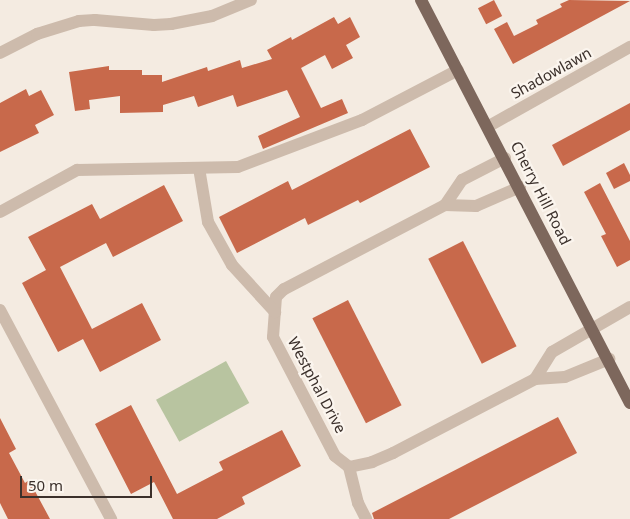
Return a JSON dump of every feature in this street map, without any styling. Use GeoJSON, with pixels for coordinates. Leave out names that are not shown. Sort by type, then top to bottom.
{"type":"FeatureCollection","features":[{"type":"Feature","properties":{"kind":"main road","name":"Cherry Hill Road"},"geometry":{"type":"LineString","coordinates":[[421,0],[489,126],[630,403]]}},
{"type":"Feature","properties":{"kind":"street"},"geometry":{"type":"LineString","coordinates":[[0,53],[37,34],[79,21],[95,20],[154,25],[171,24],[212,16],[251,0]]}},
{"type":"Feature","properties":{"kind":"street","name":"Shadowlawn"},"geometry":{"type":"LineString","coordinates":[[489,126],[630,48]]}},
{"type":"Feature","properties":{"kind":"street"},"geometry":{"type":"LineString","coordinates":[[0,212],[77,170],[238,167],[362,120],[458,70]]}},
{"type":"Feature","properties":{"kind":"street","name":"Westphal Drive"},"geometry":{"type":"LineString","coordinates":[[349,467],[335,456],[273,337],[276,297],[284,289],[445,205],[462,180],[505,158]]}},
{"type":"Feature","properties":{"kind":"street"},"geometry":{"type":"LineString","coordinates":[[199,168],[208,222],[232,266],[275,312]]}},
{"type":"Feature","properties":{"kind":"street","name":"Westphal Drive"},"geometry":{"type":"LineString","coordinates":[[445,205],[476,206],[520,187]]}},
{"type":"Feature","properties":{"kind":"street"},"geometry":{"type":"LineString","coordinates":[[535,379],[552,352],[630,307]]}},
{"type":"Feature","properties":{"kind":"street"},"geometry":{"type":"LineString","coordinates":[[0,310],[111,519]]}},
{"type":"Feature","properties":{"kind":"street"},"geometry":{"type":"LineString","coordinates":[[366,519],[358,503],[349,467],[372,462],[393,453],[535,379],[565,377],[609,360]]}},
{"type":"Feature","properties":{"kind":"green space"},"geometry":{"type":"Polygon","coordinates":[[[226,361],[249,403],[179,442],[156,400],[226,361]]]}},
{"type":"Feature","properties":{"kind":"building"},"geometry":{"type":"Polygon","coordinates":[[[494,0],[502,16],[486,24],[478,8],[494,0]]]}},
{"type":"Feature","properties":{"kind":"building"},"geometry":{"type":"Polygon","coordinates":[[[569,0],[630,1],[513,64],[494,29],[507,22],[514,36],[538,24],[536,20],[562,7],[560,4],[569,0]]]}},
{"type":"Feature","properties":{"kind":"building"},"geometry":{"type":"Polygon","coordinates":[[[334,17],[338,24],[350,17],[360,37],[346,45],[353,58],[332,69],[325,55],[301,68],[321,108],[342,99],[348,113],[263,149],[258,136],[300,117],[287,90],[237,107],[233,95],[198,107],[194,96],[163,105],[163,112],[120,113],[120,96],[89,100],[90,109],[75,111],[69,72],[109,66],[109,70],[142,70],[142,75],[162,75],[162,82],[207,67],[208,71],[240,60],[242,68],[272,59],[267,50],[291,37],[292,40],[334,17]]]}},
{"type":"Feature","properties":{"kind":"building"},"geometry":{"type":"Polygon","coordinates":[[[26,89],[29,96],[41,90],[54,115],[35,125],[39,133],[0,152],[0,103],[26,89]]]}},
{"type":"Feature","properties":{"kind":"building"},"geometry":{"type":"Polygon","coordinates":[[[630,103],[630,130],[563,166],[552,145],[630,103]]]}},
{"type":"Feature","properties":{"kind":"building"},"geometry":{"type":"Polygon","coordinates":[[[410,129],[430,167],[360,203],[358,200],[308,225],[305,218],[237,253],[219,217],[288,181],[292,190],[410,129]]]}},
{"type":"Feature","properties":{"kind":"building"},"geometry":{"type":"Polygon","coordinates":[[[624,163],[630,175],[630,181],[614,189],[606,173],[624,163]]]}},
{"type":"Feature","properties":{"kind":"building"},"geometry":{"type":"Polygon","coordinates":[[[600,183],[630,241],[630,260],[617,267],[601,236],[606,234],[584,192],[600,183]]]}},
{"type":"Feature","properties":{"kind":"building"},"geometry":{"type":"Polygon","coordinates":[[[164,185],[183,221],[113,257],[106,243],[60,267],[92,329],[142,303],[161,340],[100,372],[83,339],[58,352],[22,283],[46,270],[28,237],[92,204],[100,219],[164,185]]]}},
{"type":"Feature","properties":{"kind":"building"},"geometry":{"type":"Polygon","coordinates":[[[463,241],[517,346],[482,364],[428,259],[463,241]]]}},
{"type":"Feature","properties":{"kind":"building"},"geometry":{"type":"Polygon","coordinates":[[[348,300],[402,405],[366,423],[312,318],[348,300]]]}},
{"type":"Feature","properties":{"kind":"building"},"geometry":{"type":"Polygon","coordinates":[[[131,405],[177,494],[223,470],[219,462],[282,430],[301,466],[242,497],[245,504],[217,519],[173,519],[154,482],[131,494],[95,424],[131,405]]]}},
{"type":"Feature","properties":{"kind":"building"},"geometry":{"type":"Polygon","coordinates":[[[558,417],[577,453],[449,519],[374,519],[372,513],[558,417]]]}},
{"type":"Feature","properties":{"kind":"building"},"geometry":{"type":"Polygon","coordinates":[[[0,418],[16,449],[9,453],[25,483],[29,480],[50,519],[8,519],[0,503],[0,418]]]}}]}
